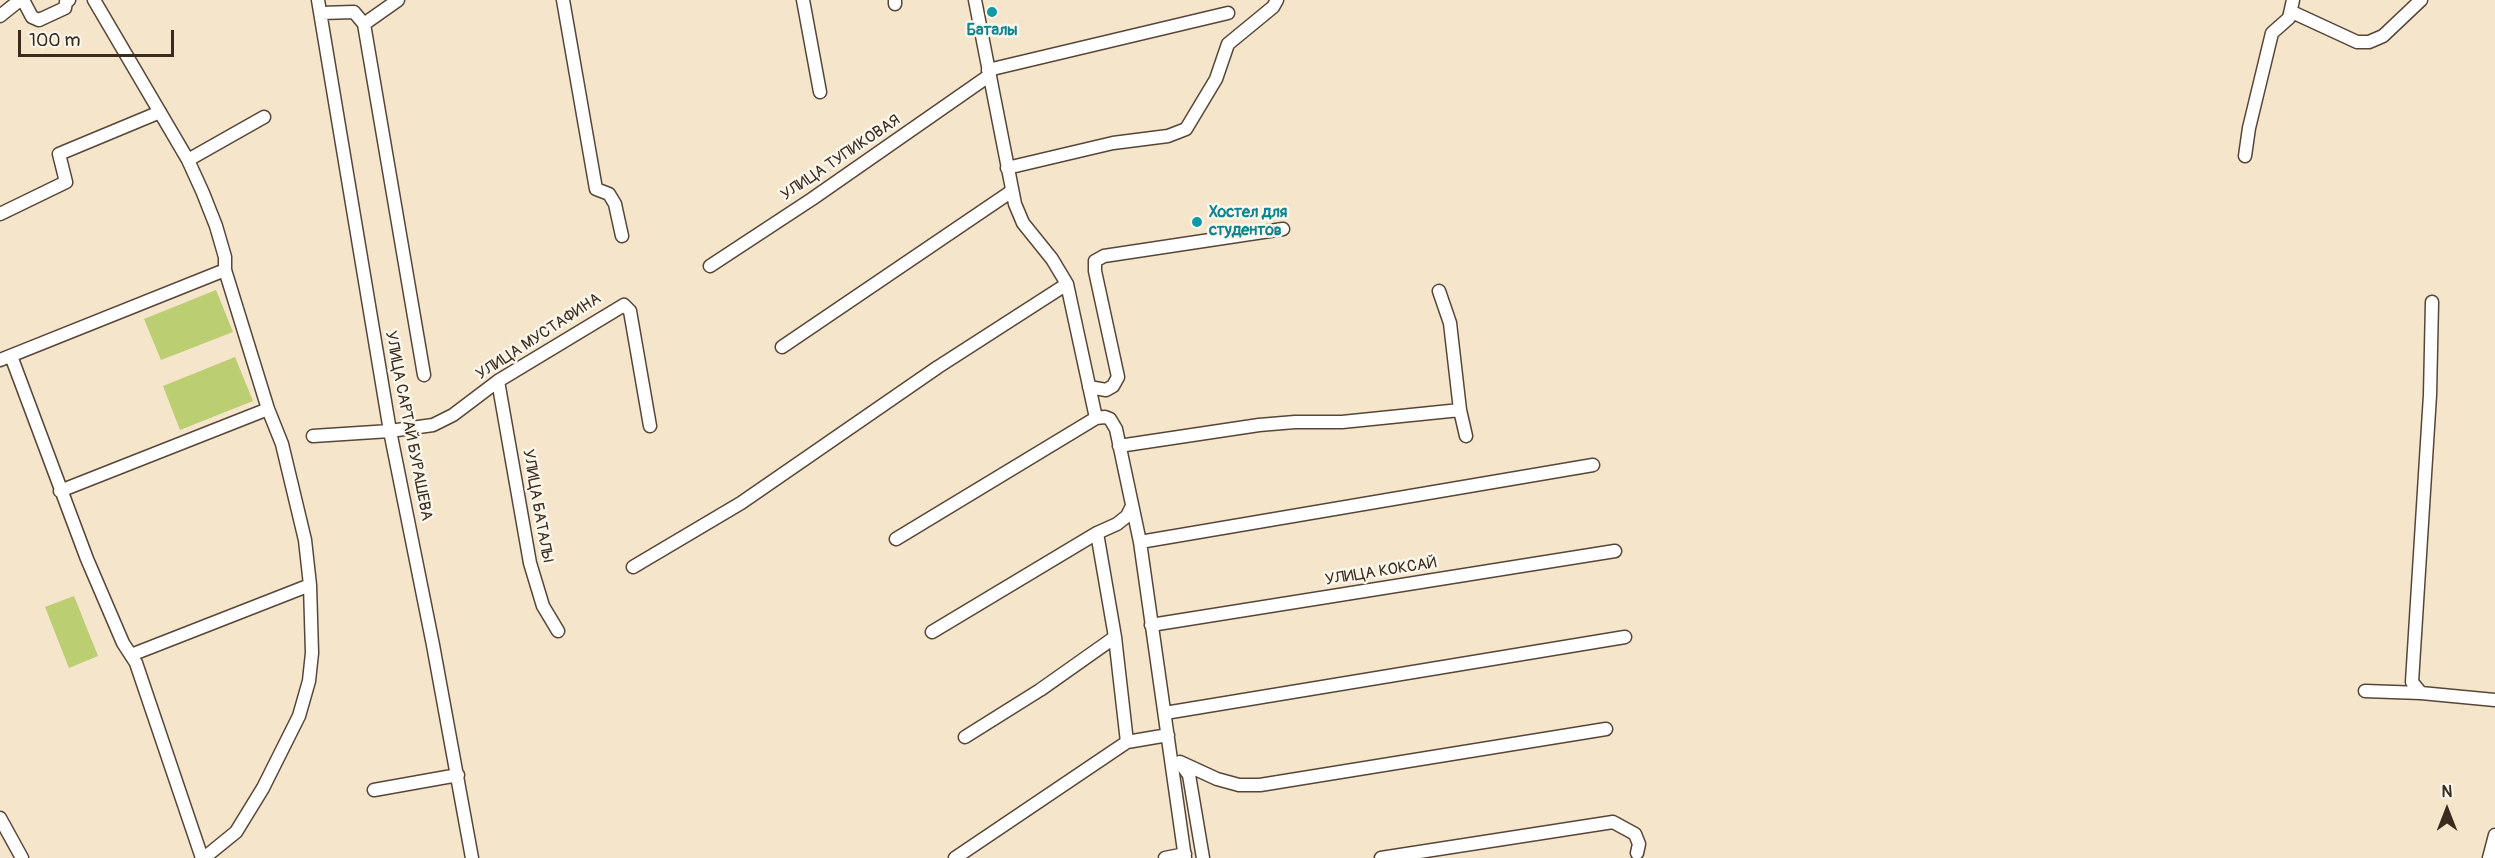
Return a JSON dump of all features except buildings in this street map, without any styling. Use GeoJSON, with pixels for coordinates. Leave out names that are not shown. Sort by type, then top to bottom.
{"type":"FeatureCollection","features":[{"type":"Feature","properties":{"kind":"street"},"geometry":{"type":"LineString","coordinates":[[0,16],[21,0],[32,18],[39,20],[65,8],[69,0]]}},
{"type":"Feature","properties":{"kind":"street"},"geometry":{"type":"LineString","coordinates":[[94,0],[188,160],[216,226],[225,257],[225,270],[268,409],[282,444],[305,540],[310,585],[312,653],[309,681],[299,716],[263,788],[236,832],[203,858],[184,799],[131,655],[110,614],[6,358],[225,270]]}},
{"type":"Feature","properties":{"kind":"street","name":"УЛИЦА САРТАЙ БУРАШЕВА"},"geometry":{"type":"LineString","coordinates":[[318,0],[390,431],[458,775],[472,858]]}},
{"type":"Feature","properties":{"kind":"street"},"geometry":{"type":"LineString","coordinates":[[364,24],[398,0]]}},
{"type":"Feature","properties":{"kind":"street"},"geometry":{"type":"LineString","coordinates":[[562,0],[596,189],[609,194],[615,204],[622,236]]}},
{"type":"Feature","properties":{"kind":"street"},"geometry":{"type":"LineString","coordinates":[[802,0],[820,92]]}},
{"type":"Feature","properties":{"kind":"street"},"geometry":{"type":"LineString","coordinates":[[975,0],[1012,191],[1023,223],[1052,259],[1067,284],[1096,418]]}},
{"type":"Feature","properties":{"kind":"street"},"geometry":{"type":"LineString","coordinates":[[1007,168],[1113,143],[1168,136],[1186,129],[1216,79],[1228,44],[1273,7],[1277,0]]}},
{"type":"Feature","properties":{"kind":"street"},"geometry":{"type":"LineString","coordinates":[[2245,156],[2249,128],[2272,33],[2293,6],[2357,42],[2369,42],[2383,36],[2421,0]]}},
{"type":"Feature","properties":{"kind":"street"},"geometry":{"type":"LineString","coordinates":[[321,13],[354,12],[364,24],[424,375]]}},
{"type":"Feature","properties":{"kind":"street"},"geometry":{"type":"LineString","coordinates":[[989,73],[1228,13]]}},
{"type":"Feature","properties":{"kind":"street","name":"УЛИЦА ТУПИКОВАЯ"},"geometry":{"type":"LineString","coordinates":[[710,266],[812,200],[989,73]]}},
{"type":"Feature","properties":{"kind":"street"},"geometry":{"type":"LineString","coordinates":[[0,214],[66,182],[59,154],[160,112]]}},
{"type":"Feature","properties":{"kind":"street"},"geometry":{"type":"LineString","coordinates":[[188,160],[264,117]]}},
{"type":"Feature","properties":{"kind":"street"},"geometry":{"type":"LineString","coordinates":[[782,347],[1012,191]]}},
{"type":"Feature","properties":{"kind":"street"},"geometry":{"type":"LineString","coordinates":[[1089,387],[1106,390],[1113,386],[1118,377],[1095,271],[1095,261],[1104,256],[1283,229]]}},
{"type":"Feature","properties":{"kind":"street"},"geometry":{"type":"LineString","coordinates":[[633,567],[741,503],[938,367],[1067,284]]}},
{"type":"Feature","properties":{"kind":"street"},"geometry":{"type":"LineString","coordinates":[[1439,291],[1450,323],[1460,410],[1466,436]]}},
{"type":"Feature","properties":{"kind":"street"},"geometry":{"type":"LineString","coordinates":[[2421,693],[2412,682],[2411,662],[2427,460],[2432,302]]}},
{"type":"Feature","properties":{"kind":"street","name":"УЛИЦА МУСТАФИНА"},"geometry":{"type":"LineString","coordinates":[[313,436],[390,431],[433,424],[453,415],[498,381],[624,305],[630,311],[650,426]]}},
{"type":"Feature","properties":{"kind":"street","name":"УЛИЦА БАТАЛЫ"},"geometry":{"type":"LineString","coordinates":[[498,381],[530,564],[543,606],[558,631]]}},
{"type":"Feature","properties":{"kind":"street"},"geometry":{"type":"LineString","coordinates":[[60,491],[268,409]]}},
{"type":"Feature","properties":{"kind":"street"},"geometry":{"type":"LineString","coordinates":[[1119,446],[1259,425],[1342,422],[1460,410]]}},
{"type":"Feature","properties":{"kind":"street"},"geometry":{"type":"LineString","coordinates":[[896,538],[1096,418],[1110,419],[1116,429],[1140,542],[1168,735],[1176,759],[1185,856],[1165,858]]}},
{"type":"Feature","properties":{"kind":"street"},"geometry":{"type":"LineString","coordinates":[[1140,542],[1593,465]]}},
{"type":"Feature","properties":{"kind":"street"},"geometry":{"type":"LineString","coordinates":[[932,632],[1097,533],[1117,524],[1127,516],[1131,508]]}},
{"type":"Feature","properties":{"kind":"street"},"geometry":{"type":"LineString","coordinates":[[1097,533],[1115,637],[1127,742]]}},
{"type":"Feature","properties":{"kind":"street","name":"УЛИЦА КОКСАЙ"},"geometry":{"type":"LineString","coordinates":[[1151,625],[1615,551]]}},
{"type":"Feature","properties":{"kind":"street"},"geometry":{"type":"LineString","coordinates":[[131,655],[160,646],[310,585]]}},
{"type":"Feature","properties":{"kind":"street"},"geometry":{"type":"LineString","coordinates":[[965,737],[1040,690],[1115,637]]}},
{"type":"Feature","properties":{"kind":"street"},"geometry":{"type":"LineString","coordinates":[[1165,713],[1625,637]]}},
{"type":"Feature","properties":{"kind":"street"},"geometry":{"type":"LineString","coordinates":[[2365,691],[2421,693],[2495,700]]}},
{"type":"Feature","properties":{"kind":"street"},"geometry":{"type":"LineString","coordinates":[[1176,759],[1217,780],[1239,785],[1260,785],[1606,729]]}},
{"type":"Feature","properties":{"kind":"street"},"geometry":{"type":"LineString","coordinates":[[955,858],[1127,742],[1168,735]]}},
{"type":"Feature","properties":{"kind":"street"},"geometry":{"type":"LineString","coordinates":[[1176,759],[1189,775],[1203,858]]}},
{"type":"Feature","properties":{"kind":"street"},"geometry":{"type":"LineString","coordinates":[[374,790],[458,775]]}},
{"type":"Feature","properties":{"kind":"street"},"geometry":{"type":"LineString","coordinates":[[0,818],[22,858]]}},
{"type":"Feature","properties":{"kind":"street"},"geometry":{"type":"LineString","coordinates":[[1381,858],[1613,822],[1635,834],[1639,844],[1637,853]]}},
{"type":"Feature","properties":{"kind":"street"},"geometry":{"type":"LineString","coordinates":[[2489,858],[2495,835]]}},
{"type":"Feature","properties":{"kind":"green space"},"geometry":{"type":"Polygon","coordinates":[[[216,290],[233,332],[161,360],[144,319],[216,290]]]}},
{"type":"Feature","properties":{"kind":"green space"},"geometry":{"type":"Polygon","coordinates":[[[235,357],[253,401],[180,430],[163,386],[235,357]]]}},
{"type":"Feature","properties":{"kind":"green space"},"geometry":{"type":"Polygon","coordinates":[[[74,596],[98,656],[69,668],[45,607],[74,596]]]}},
{"type":"Feature","properties":{"kind":"place","name":"Баталы"},"geometry":{"type":"Point","coordinates":[992,12]}},
{"type":"Feature","properties":{"kind":"place","name":"Хостел для студентов"},"geometry":{"type":"Point","coordinates":[1197,222]}}]}
